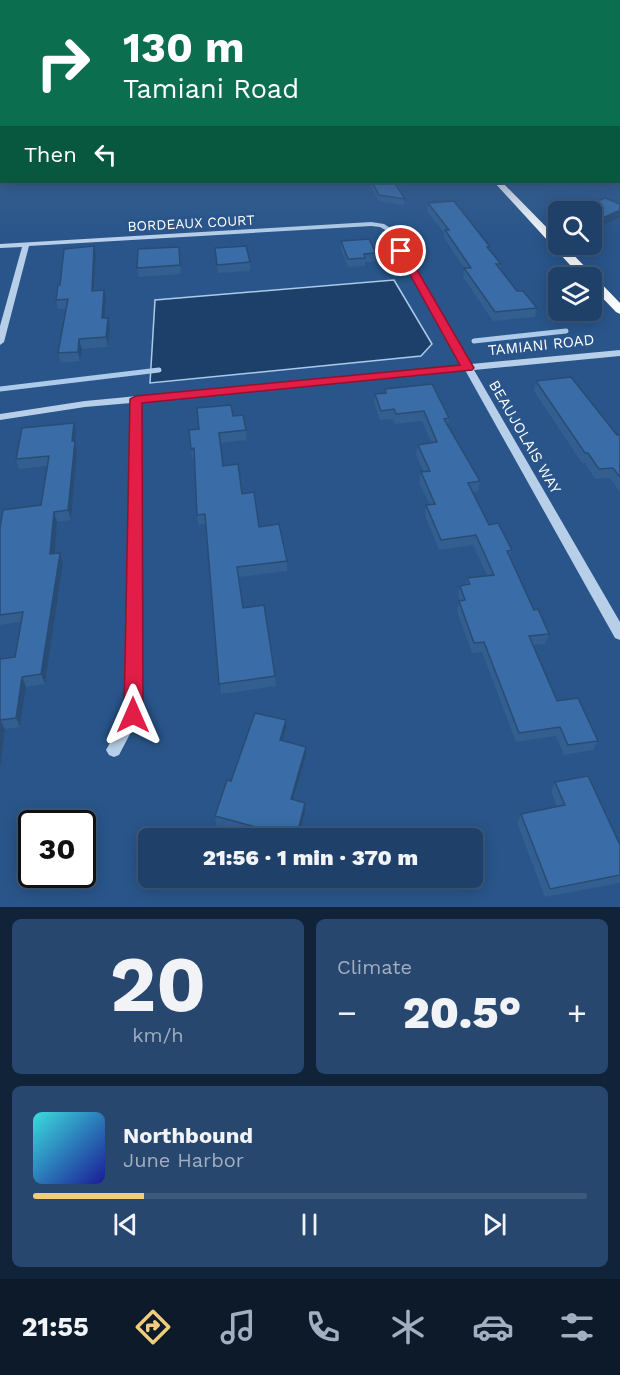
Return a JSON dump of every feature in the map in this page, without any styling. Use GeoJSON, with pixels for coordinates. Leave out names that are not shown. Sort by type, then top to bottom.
{"type":"FeatureCollection","features":[{"type":"Feature","properties":{"kind":"main road"},"geometry":{"type":"LineString","coordinates":[[499,183],[579,267]]}},
{"type":"Feature","properties":{"kind":"main road"},"geometry":{"type":"LineString","coordinates":[[602,291],[620,310]]}},
{"type":"Feature","properties":{"kind":"street","name":"BORDEAUX COURT"},"geometry":{"type":"LineString","coordinates":[[0,246],[382,225]]}},
{"type":"Feature","properties":{"kind":"street","name":"BEAUJOLAIS WAY"},"geometry":{"type":"LineString","coordinates":[[382,225],[390,230],[620,634]]}},
{"type":"Feature","properties":{"kind":"street"},"geometry":{"type":"LineString","coordinates":[[0,342],[26,244]]}},
{"type":"Feature","properties":{"kind":"street","name":"TAMIANI ROAD"},"geometry":{"type":"LineString","coordinates":[[0,417],[136,399],[620,352]]}},
{"type":"Feature","properties":{"kind":"street"},"geometry":{"type":"LineString","coordinates":[[114,750],[133,715],[136,399]]}},
{"type":"Feature","properties":{"kind":"water"},"geometry":{"type":"Polygon","coordinates":[[[394,280],[432,344],[421,356],[150,383],[155,300],[394,280]]]}},
{"type":"Feature","properties":{"kind":"building"},"geometry":{"type":"Polygon","coordinates":[[[373,183],[395,183],[405,199],[379,195],[373,183]]]}},
{"type":"Feature","properties":{"kind":"building"},"geometry":{"type":"Polygon","coordinates":[[[605,198],[620,204],[620,210],[605,217],[602,216],[602,201],[598,201],[605,198]]]}},
{"type":"Feature","properties":{"kind":"building"},"geometry":{"type":"Polygon","coordinates":[[[454,201],[501,264],[496,264],[517,291],[523,291],[537,308],[495,312],[464,268],[471,268],[445,230],[449,230],[428,203],[454,201]]]}},
{"type":"Feature","properties":{"kind":"building"},"geometry":{"type":"Polygon","coordinates":[[[369,239],[376,253],[364,254],[365,258],[348,259],[341,241],[369,239]]]}},
{"type":"Feature","properties":{"kind":"building"},"geometry":{"type":"Polygon","coordinates":[[[94,246],[92,291],[104,290],[102,318],[108,318],[106,337],[79,339],[78,352],[58,353],[68,299],[56,300],[64,249],[94,246]]]}},
{"type":"Feature","properties":{"kind":"building"},"geometry":{"type":"Polygon","coordinates":[[[246,246],[250,262],[217,265],[215,248],[246,246]]]}},
{"type":"Feature","properties":{"kind":"building"},"geometry":{"type":"Polygon","coordinates":[[[179,247],[180,265],[137,268],[138,249],[179,247]]]}},
{"type":"Feature","properties":{"kind":"building"},"geometry":{"type":"Polygon","coordinates":[[[571,377],[617,435],[620,435],[620,477],[613,468],[599,469],[588,453],[585,453],[536,381],[571,377]]]}},
{"type":"Feature","properties":{"kind":"building"},"geometry":{"type":"Polygon","coordinates":[[[432,384],[449,418],[444,419],[480,481],[468,483],[489,525],[498,523],[512,550],[507,551],[534,610],[538,609],[549,634],[529,636],[557,701],[578,698],[598,741],[568,745],[560,727],[519,733],[484,642],[474,643],[459,601],[465,600],[460,586],[470,584],[467,578],[494,575],[476,535],[441,540],[426,505],[435,504],[421,472],[430,471],[418,445],[437,442],[424,411],[396,414],[394,409],[381,411],[375,394],[386,393],[385,389],[432,384]]]}},
{"type":"Feature","properties":{"kind":"building"},"geometry":{"type":"Polygon","coordinates":[[[231,405],[233,416],[243,415],[246,430],[219,433],[223,466],[238,464],[242,494],[254,492],[259,527],[279,524],[287,561],[237,567],[243,608],[264,605],[275,676],[219,684],[205,514],[197,515],[194,448],[191,449],[189,430],[199,429],[197,408],[231,405]]]}},
{"type":"Feature","properties":{"kind":"building"},"geometry":{"type":"Polygon","coordinates":[[[74,423],[72,441],[75,441],[68,510],[54,512],[50,554],[60,553],[41,674],[22,677],[16,718],[0,720],[0,659],[15,657],[23,612],[0,615],[0,528],[3,510],[41,505],[49,456],[16,459],[22,428],[74,423]]]}},
{"type":"Feature","properties":{"kind":"building"},"geometry":{"type":"Polygon","coordinates":[[[255,713],[286,720],[280,740],[306,747],[291,799],[305,803],[299,828],[259,828],[215,816],[227,780],[231,781],[255,713]]]}},
{"type":"Feature","properties":{"kind":"building"},"geometry":{"type":"Polygon","coordinates":[[[588,776],[620,845],[620,875],[550,889],[521,814],[565,805],[555,782],[588,776]]]}},
{"type":"Feature","properties":{"kind":"waterway"},"geometry":{"type":"LineString","coordinates":[[474,341],[566,331]]}},
{"type":"Feature","properties":{"kind":"waterway"},"geometry":{"type":"LineString","coordinates":[[0,389],[159,370]]}},
{"type":"Feature","properties":{"kind":"route"},"geometry":{"type":"LineString","coordinates":[[133,715],[136,399],[468,368],[401,251]]}}]}
